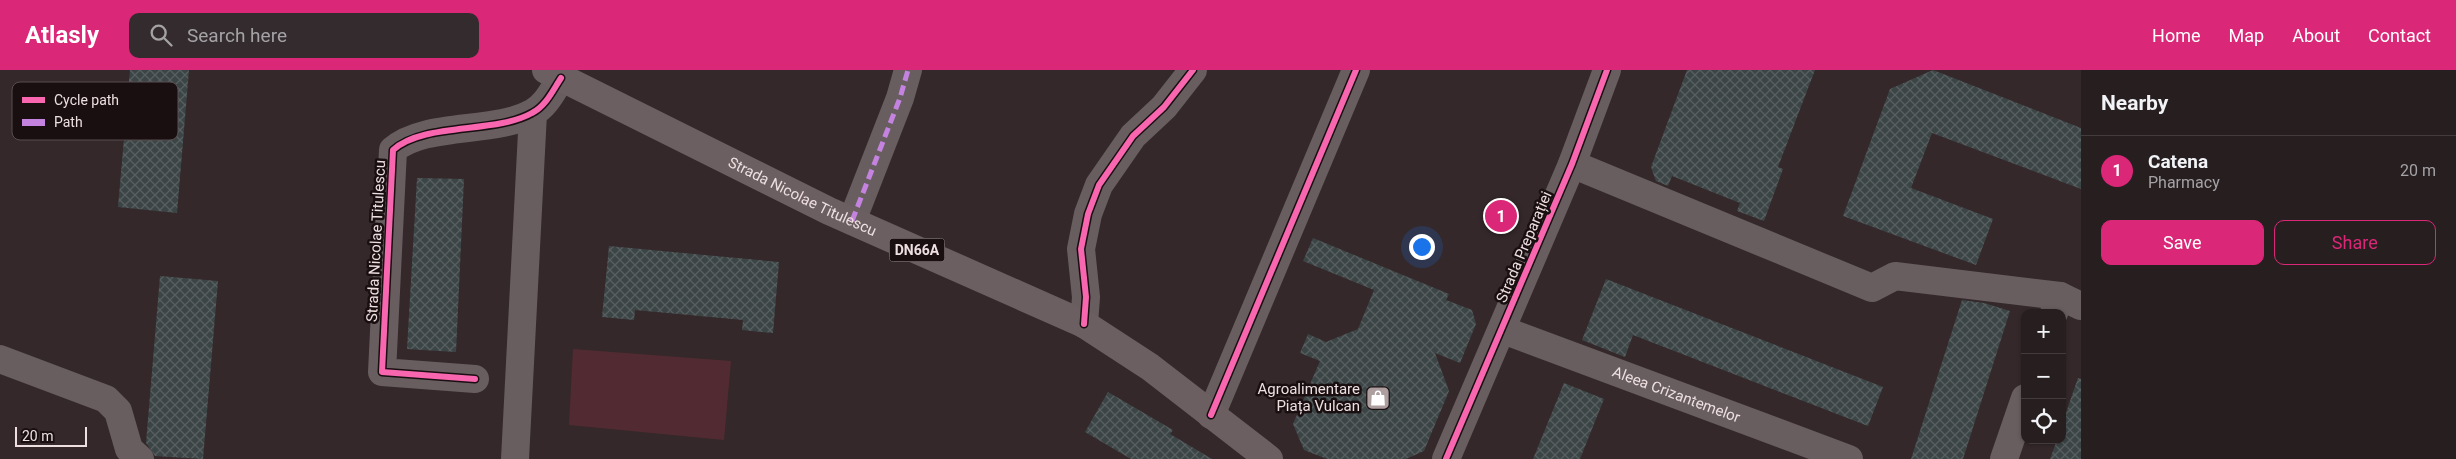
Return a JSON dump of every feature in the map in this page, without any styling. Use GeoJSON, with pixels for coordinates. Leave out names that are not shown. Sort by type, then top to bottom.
{"type":"FeatureCollection","features":[{"type":"Feature","properties":{"kind":"main road","name":"Strada Nicolae Titulescu"},"geometry":{"type":"LineString","coordinates":[[553,74],[852,221],[1084,324],[1136,357],[1269,459]]}},
{"type":"Feature","properties":{"kind":"street"},"geometry":{"type":"LineString","coordinates":[[852,221],[900,98],[908,70]]}},
{"type":"Feature","properties":{"kind":"street"},"geometry":{"type":"LineString","coordinates":[[1084,324],[1086,297],[1081,249],[1088,214],[1099,185],[1133,136],[1164,107],[1193,70]]}},
{"type":"Feature","properties":{"kind":"street"},"geometry":{"type":"LineString","coordinates":[[1211,415],[1356,70]]}},
{"type":"Feature","properties":{"kind":"street","name":"Strada Preparației"},"geometry":{"type":"LineString","coordinates":[[1446,459],[1503,330],[1572,164],[1607,70]]}},
{"type":"Feature","properties":{"kind":"street","name":"Strada Nicolae Titulescu"},"geometry":{"type":"LineString","coordinates":[[475,379],[382,372],[393,150],[401,143],[434,134],[515,120],[533,113],[543,105],[553,74]]}},
{"type":"Feature","properties":{"kind":"street"},"geometry":{"type":"LineString","coordinates":[[515,459],[533,113]]}},
{"type":"Feature","properties":{"kind":"street"},"geometry":{"type":"LineString","coordinates":[[1572,164],[1872,288],[1895,276],[2065,305]]}},
{"type":"Feature","properties":{"kind":"street","name":"Aleea Crizantemelor"},"geometry":{"type":"LineString","coordinates":[[1503,330],[1849,459]]}},
{"type":"Feature","properties":{"kind":"street"},"geometry":{"type":"LineString","coordinates":[[0,359],[106,399],[118,411],[129,449],[140,459]]}},
{"type":"Feature","properties":{"kind":"street"},"geometry":{"type":"LineString","coordinates":[[2004,459],[2025,399]]}},
{"type":"Feature","properties":{"kind":"shaded area"},"geometry":{"type":"Polygon","coordinates":[[[573,349],[731,361],[724,440],[569,425],[573,349]]]}},
{"type":"Feature","properties":{"kind":"building"},"geometry":{"type":"Polygon","coordinates":[[[130,70],[189,70],[177,213],[118,207],[124,140],[178,140],[178,82],[129,82],[130,70]]]}},
{"type":"Feature","properties":{"kind":"building"},"geometry":{"type":"Polygon","coordinates":[[[1687,70],[1815,70],[1778,167],[1783,169],[1764,221],[1737,211],[1740,203],[1672,176],[1668,186],[1656,181],[1651,167],[1687,70]]]}},
{"type":"Feature","properties":{"kind":"building"},"geometry":{"type":"Polygon","coordinates":[[[1933,70],[2081,128],[2081,189],[1932,133],[1911,188],[1993,219],[1976,265],[1843,216],[1890,89],[1933,70]]]}},
{"type":"Feature","properties":{"kind":"building"},"geometry":{"type":"Polygon","coordinates":[[[417,178],[464,179],[456,352],[407,349],[417,178]]]}},
{"type":"Feature","properties":{"kind":"building"},"geometry":{"type":"Polygon","coordinates":[[[1313,238],[1449,294],[1446,300],[1472,310],[1476,324],[1460,363],[1435,353],[1449,391],[1424,451],[1406,459],[1327,459],[1304,450],[1293,424],[1320,361],[1300,353],[1308,334],[1326,342],[1358,329],[1374,290],[1303,261],[1313,238]]]}},
{"type":"Feature","properties":{"kind":"building"},"geometry":{"type":"Polygon","coordinates":[[[609,246],[779,262],[773,333],[742,330],[743,320],[635,310],[634,320],[602,317],[609,246]]]}},
{"type":"Feature","properties":{"kind":"building"},"geometry":{"type":"Polygon","coordinates":[[[160,276],[218,281],[203,459],[155,456],[146,443],[160,276]]]}},
{"type":"Feature","properties":{"kind":"building"},"geometry":{"type":"Polygon","coordinates":[[[1606,279],[1883,387],[1868,426],[1633,335],[1625,357],[1582,340],[1606,279]]]}},
{"type":"Feature","properties":{"kind":"building"},"geometry":{"type":"Polygon","coordinates":[[[1962,300],[1984,303],[2010,311],[1963,459],[1911,459],[1962,300]]]}},
{"type":"Feature","properties":{"kind":"building"},"geometry":{"type":"Polygon","coordinates":[[[2078,378],[2081,379],[2081,459],[2050,459],[2056,444],[2066,444],[2066,412],[2078,378]]]}},
{"type":"Feature","properties":{"kind":"building"},"geometry":{"type":"Polygon","coordinates":[[[1564,383],[1604,399],[1580,459],[1533,459],[1564,383]]]}},
{"type":"Feature","properties":{"kind":"building"},"geometry":{"type":"Polygon","coordinates":[[[1108,392],[1173,430],[1170,434],[1212,459],[1131,459],[1085,432],[1108,392]]]}},
{"type":"Feature","properties":{"kind":"marked path"},"geometry":{"type":"LineString","coordinates":[[852,221],[900,98],[908,70]]}},
{"type":"Feature","properties":{"kind":"cycle path"},"geometry":{"type":"LineString","coordinates":[[1084,324],[1086,297],[1081,249],[1088,214],[1099,185],[1133,136],[1164,107],[1193,70]]}},
{"type":"Feature","properties":{"kind":"cycle path"},"geometry":{"type":"LineString","coordinates":[[1211,415],[1356,70]]}},
{"type":"Feature","properties":{"kind":"cycle path"},"geometry":{"type":"LineString","coordinates":[[1446,459],[1572,164],[1607,70]]}},
{"type":"Feature","properties":{"kind":"cycle path"},"geometry":{"type":"LineString","coordinates":[[475,379],[382,372],[393,150],[406,141],[423,135],[499,124],[532,113],[545,102],[561,78]]}},
{"type":"Feature","properties":{"kind":"place","name":"Catena"},"geometry":{"type":"Point","coordinates":[1501,216]}},
{"type":"Feature","properties":{"kind":"place","name":"Agroalimentare Piața Vulcan"},"geometry":{"type":"Point","coordinates":[1378,398]}}]}
